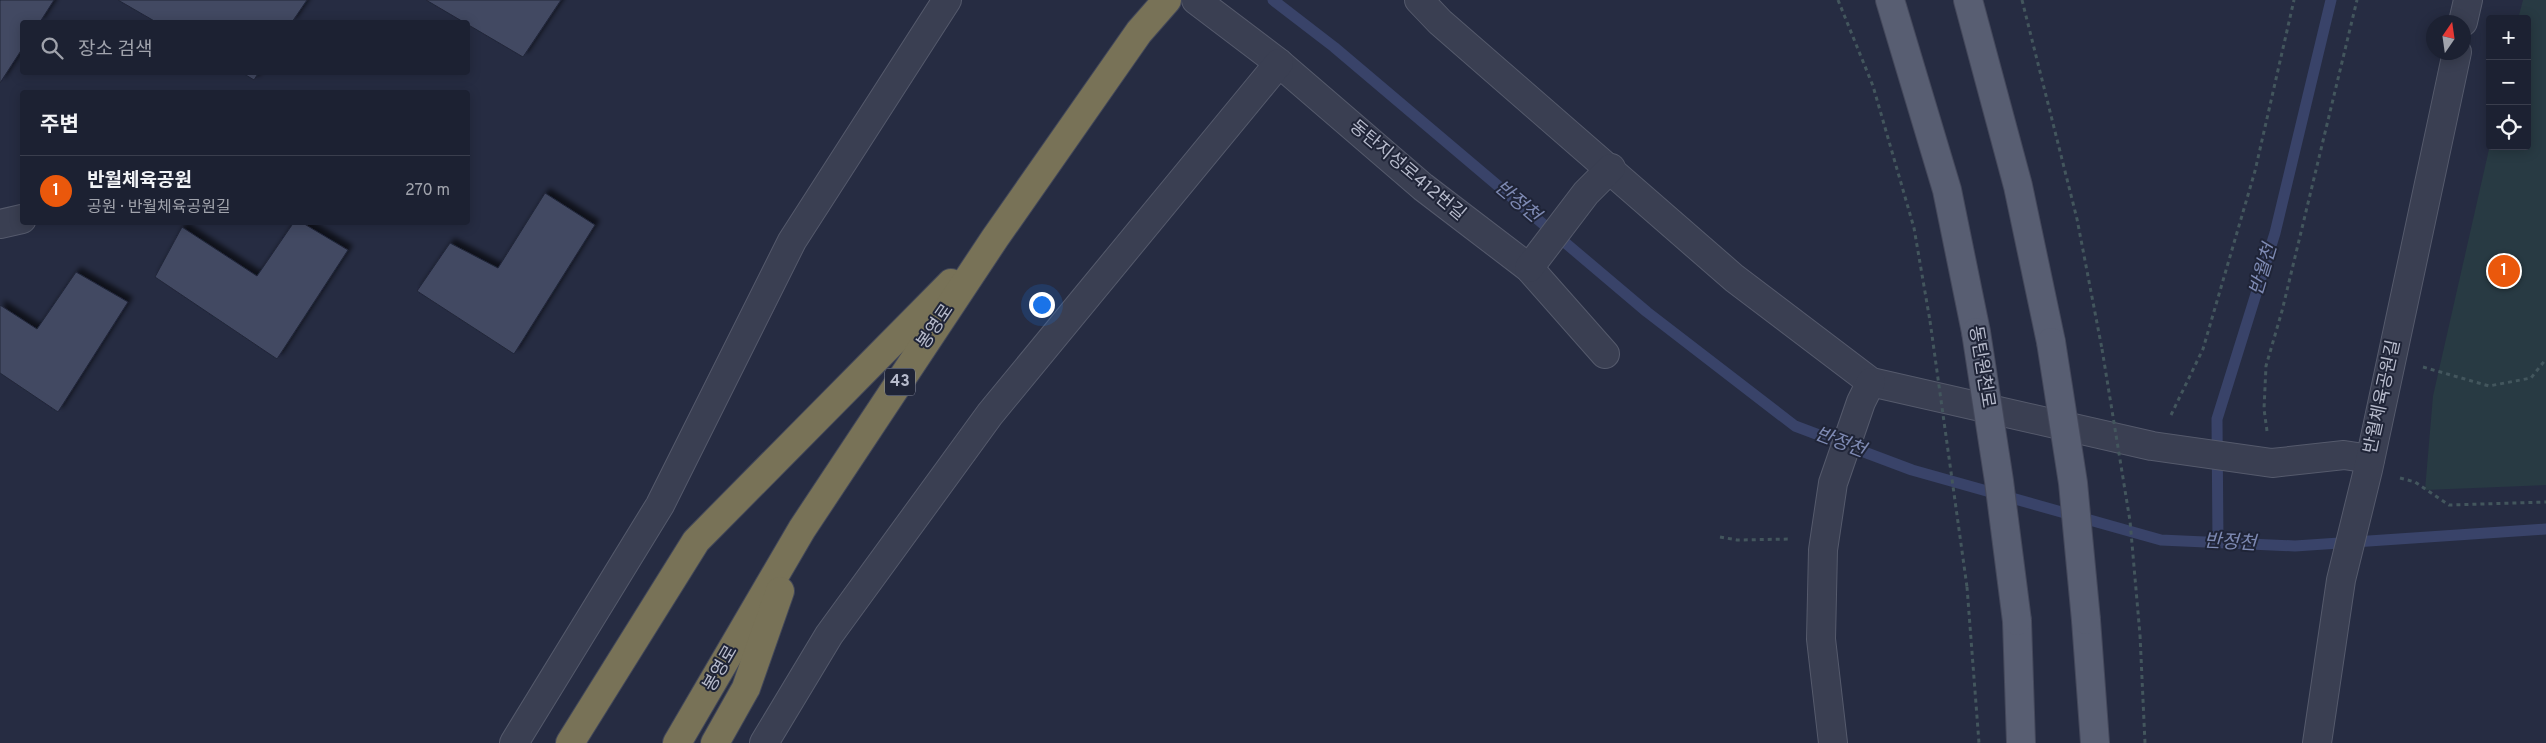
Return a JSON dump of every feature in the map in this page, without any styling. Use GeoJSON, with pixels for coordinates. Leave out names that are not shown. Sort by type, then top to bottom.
{"type":"FeatureCollection","features":[{"type":"Feature","properties":{"kind":"highway"},"geometry":{"type":"LineString","coordinates":[[1139,32],[1155,0]]}},
{"type":"Feature","properties":{"kind":"highway","name":"봉영로"},"geometry":{"type":"LineString","coordinates":[[678,743],[802,529],[995,238],[1139,32],[1167,0]]}},
{"type":"Feature","properties":{"kind":"highway"},"geometry":{"type":"LineString","coordinates":[[1139,32],[1182,0]]}},
{"type":"Feature","properties":{"kind":"highway"},"geometry":{"type":"LineString","coordinates":[[570,743],[696,541],[995,238]]}},
{"type":"Feature","properties":{"kind":"highway"},"geometry":{"type":"LineString","coordinates":[[715,743],[746,688],[802,529]]}},
{"type":"Feature","properties":{"kind":"main road","name":"동탄원천로"},"geometry":{"type":"LineString","coordinates":[[1890,0],[1947,190],[1976,332],[1999,481],[2017,621],[2021,743]]}},
{"type":"Feature","properties":{"kind":"main road"},"geometry":{"type":"LineString","coordinates":[[1968,0],[2018,186],[2051,342],[2074,483],[2095,743]]}},
{"type":"Feature","properties":{"kind":"street"},"geometry":{"type":"LineString","coordinates":[[514,743],[660,505],[792,241],[947,0]]}},
{"type":"Feature","properties":{"kind":"street","name":"동탄지성로412번길"},"geometry":{"type":"LineString","coordinates":[[1196,0],[1279,63],[1423,187],[1534,261],[1605,354]]}},
{"type":"Feature","properties":{"kind":"street"},"geometry":{"type":"LineString","coordinates":[[1419,0],[1440,22],[1611,168],[1866,392],[2162,448],[2263,462],[2344,455],[2368,470]]}},
{"type":"Feature","properties":{"kind":"street"},"geometry":{"type":"LineString","coordinates":[[2465,15],[2468,0]]}},
{"type":"Feature","properties":{"kind":"street","name":"반월체육공원길"},"geometry":{"type":"LineString","coordinates":[[2317,743],[2341,580],[2368,470],[2455,60]]}},
{"type":"Feature","properties":{"kind":"street"},"geometry":{"type":"LineString","coordinates":[[764,743],[828,635],[990,414],[1279,63]]}},
{"type":"Feature","properties":{"kind":"street"},"geometry":{"type":"LineString","coordinates":[[1534,261],[1586,193],[1611,168]]}},
{"type":"Feature","properties":{"kind":"street"},"geometry":{"type":"LineString","coordinates":[[0,224],[20,219]]}},
{"type":"Feature","properties":{"kind":"street"},"geometry":{"type":"LineString","coordinates":[[1833,743],[1821,639],[1824,539],[1833,483],[1866,392]]}},
{"type":"Feature","properties":{"kind":"path"},"geometry":{"type":"LineString","coordinates":[[1838,0],[1873,86],[1914,228],[1930,322],[1967,587],[1979,743]]}},
{"type":"Feature","properties":{"kind":"path"},"geometry":{"type":"LineString","coordinates":[[2022,0],[2077,219],[2102,349],[2130,521],[2140,635],[2145,743]]}},
{"type":"Feature","properties":{"kind":"path"},"geometry":{"type":"LineString","coordinates":[[2162,448],[2175,408],[2203,350],[2255,172],[2294,0]]}},
{"type":"Feature","properties":{"kind":"path"},"geometry":{"type":"LineString","coordinates":[[2263,462],[2266,366],[2282,311],[2356,0]]}},
{"type":"Feature","properties":{"kind":"path"},"geometry":{"type":"LineString","coordinates":[[2391,358],[2489,386],[2531,378],[2546,360]]}},
{"type":"Feature","properties":{"kind":"path"},"geometry":{"type":"LineString","coordinates":[[2368,470],[2415,482],[2449,505],[2546,502]]}},
{"type":"Feature","properties":{"kind":"path"},"geometry":{"type":"LineString","coordinates":[[1720,537],[1737,540],[1824,539]]}},
{"type":"Feature","properties":{"kind":"shaded area"},"geometry":{"type":"Polygon","coordinates":[[[2523,0],[2546,0],[2546,485],[2425,490],[2433,396],[2489,150],[2531,150],[2531,15],[2519,15],[2523,0]]]}},
{"type":"Feature","properties":{"kind":"building"},"geometry":{"type":"Polygon","coordinates":[[[0,0],[54,0],[41,20],[20,20],[20,52],[0,83],[0,0]]]}},
{"type":"Feature","properties":{"kind":"building"},"geometry":{"type":"Polygon","coordinates":[[[118,0],[307,0],[293,20],[153,20],[118,0]]]}},
{"type":"Feature","properties":{"kind":"building"},"geometry":{"type":"Polygon","coordinates":[[[426,0],[561,0],[523,57],[470,26],[470,20],[460,20],[426,0]]]}},
{"type":"Feature","properties":{"kind":"building"},"geometry":{"type":"Polygon","coordinates":[[[246,75],[257,75],[254,80],[246,75]]]}},
{"type":"Feature","properties":{"kind":"building"},"geometry":{"type":"Polygon","coordinates":[[[545,193],[595,225],[514,354],[417,291],[450,243],[498,268],[545,193]]]}},
{"type":"Feature","properties":{"kind":"building"},"geometry":{"type":"Polygon","coordinates":[[[292,225],[306,225],[348,250],[277,359],[155,277],[182,227],[257,276],[292,225]]]}},
{"type":"Feature","properties":{"kind":"building"},"geometry":{"type":"Polygon","coordinates":[[[76,272],[128,302],[58,412],[0,373],[0,305],[37,329],[76,272]]]}},
{"type":"Feature","properties":{"kind":"waterway","name":"반정천"},"geometry":{"type":"LineString","coordinates":[[1273,0],[1334,47],[1647,312],[1795,426],[1912,470],[2161,540],[2295,546],[2546,529]]}},
{"type":"Feature","properties":{"kind":"waterway","name":"반월천"},"geometry":{"type":"LineString","coordinates":[[2218,542],[2217,419],[2275,233],[2331,0]]}},
{"type":"Feature","properties":{"kind":"place","name":"반월체육공원"},"geometry":{"type":"Point","coordinates":[2504,271]}}]}
